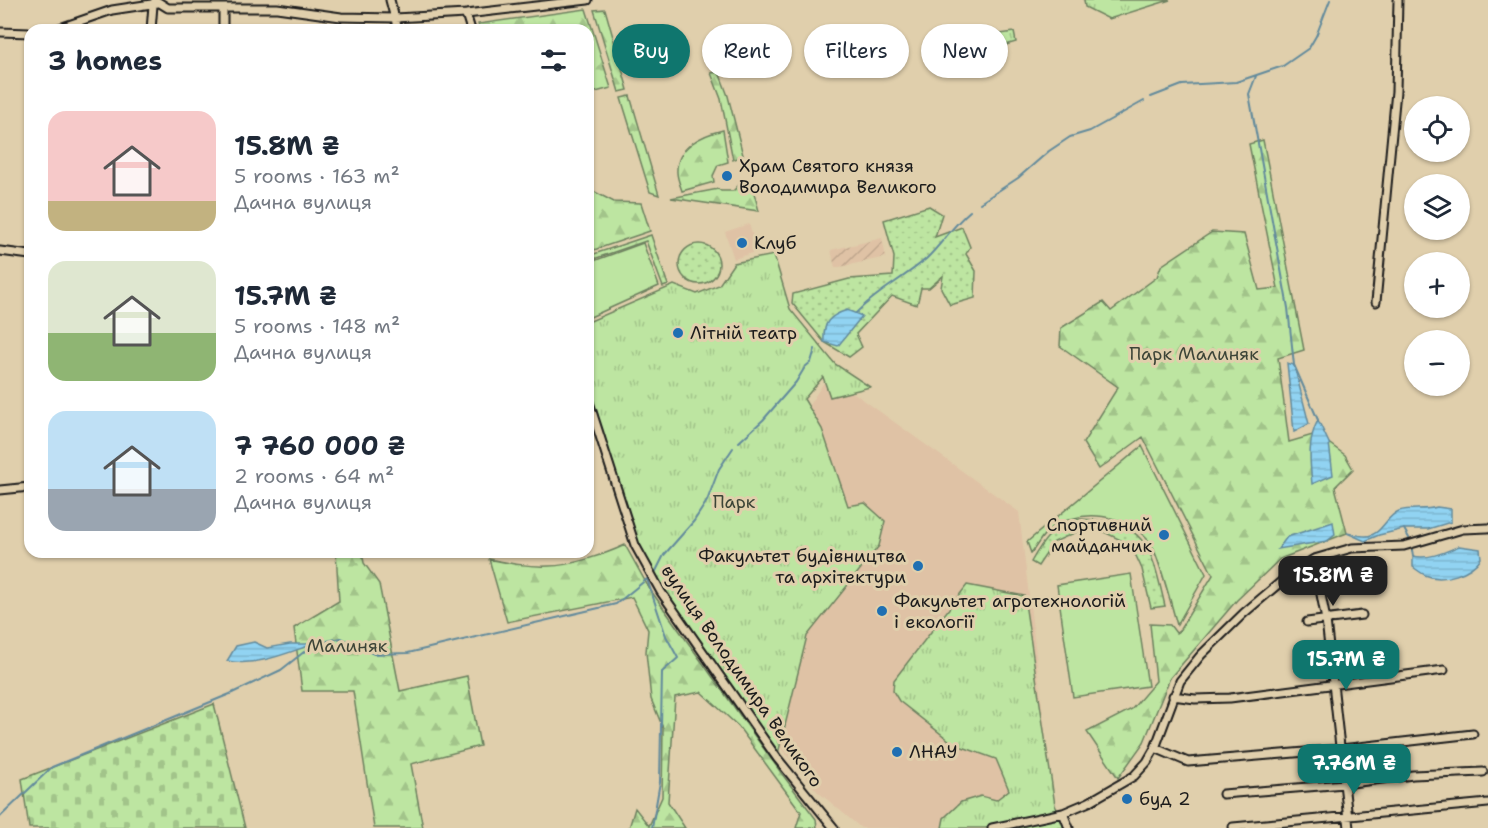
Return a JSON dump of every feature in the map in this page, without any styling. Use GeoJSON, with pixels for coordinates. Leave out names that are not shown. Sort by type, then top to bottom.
{"type":"FeatureCollection","features":[{"type":"Feature","properties":{"kind":"street"},"geometry":{"type":"LineString","coordinates":[[390,0],[396,24]]}},
{"type":"Feature","properties":{"kind":"street"},"geometry":{"type":"LineString","coordinates":[[72,24],[117,9],[155,2],[168,8],[278,8],[341,17],[395,18],[466,14],[588,0]]}},
{"type":"Feature","properties":{"kind":"street"},"geometry":{"type":"LineString","coordinates":[[1376,302],[1396,91],[1398,0]]}},
{"type":"Feature","properties":{"kind":"street"},"geometry":{"type":"LineString","coordinates":[[152,24],[155,2]]}},
{"type":"Feature","properties":{"kind":"street"},"geometry":{"type":"LineString","coordinates":[[223,8],[223,24]]}},
{"type":"Feature","properties":{"kind":"street"},"geometry":{"type":"LineString","coordinates":[[466,14],[469,24]]}},
{"type":"Feature","properties":{"kind":"street"},"geometry":{"type":"LineString","coordinates":[[0,33],[24,33]]}},
{"type":"Feature","properties":{"kind":"street"},"geometry":{"type":"LineString","coordinates":[[0,252],[24,254]]}},
{"type":"Feature","properties":{"kind":"street","name":"вулиця Володимира Великого"},"geometry":{"type":"LineString","coordinates":[[594,418],[635,545],[661,592],[777,758],[834,828]]}},
{"type":"Feature","properties":{"kind":"street"},"geometry":{"type":"LineString","coordinates":[[0,490],[24,488]]}},
{"type":"Feature","properties":{"kind":"street"},"geometry":{"type":"LineString","coordinates":[[992,828],[1063,813],[1089,802],[1134,776],[1147,762],[1155,748],[1180,681],[1201,655],[1262,598],[1314,558],[1352,548],[1404,546],[1463,530],[1488,528]]}},
{"type":"Feature","properties":{"kind":"street"},"geometry":{"type":"LineString","coordinates":[[1314,558],[1326,620],[1349,828]]}},
{"type":"Feature","properties":{"kind":"street"},"geometry":{"type":"LineString","coordinates":[[1307,622],[1362,615]]}},
{"type":"Feature","properties":{"kind":"street"},"geometry":{"type":"LineString","coordinates":[[1173,696],[1195,699],[1230,698],[1444,670]]}},
{"type":"Feature","properties":{"kind":"street"},"geometry":{"type":"LineString","coordinates":[[1155,748],[1188,762],[1341,749],[1473,734]]}},
{"type":"Feature","properties":{"kind":"street"},"geometry":{"type":"LineString","coordinates":[[1223,794],[1344,784],[1413,775],[1482,772]]}},
{"type":"Feature","properties":{"kind":"street"},"geometry":{"type":"LineString","coordinates":[[1233,827],[1488,803]]}},
{"type":"Feature","properties":{"kind":"street"},"geometry":{"type":"LineString","coordinates":[[1063,813],[1069,828]]}},
{"type":"Feature","properties":{"kind":"shaded area","name":"Клуб"},"geometry":{"type":"Polygon","coordinates":[[[749,224],[758,251],[734,259],[725,232],[749,224]]]}},
{"type":"Feature","properties":{"kind":"shaded area"},"geometry":{"type":"Polygon","coordinates":[[[882,238],[886,257],[835,268],[831,250],[882,238]]]}},
{"type":"Feature","properties":{"kind":"shaded area"},"geometry":{"type":"Polygon","coordinates":[[[829,375],[1019,512],[1054,807],[967,828],[861,828],[817,791],[780,747],[805,632],[765,471],[829,375]]]}},
{"type":"Feature","properties":{"kind":"green space"},"geometry":{"type":"Polygon","coordinates":[[[1084,0],[1170,0],[1109,19],[1085,7],[1084,0]]]}},
{"type":"Feature","properties":{"kind":"green space"},"geometry":{"type":"Polygon","coordinates":[[[586,9],[591,24],[478,24],[586,9]]]}},
{"type":"Feature","properties":{"kind":"green space"},"geometry":{"type":"Polygon","coordinates":[[[605,9],[612,34],[612,69],[594,10],[605,9]]]}},
{"type":"Feature","properties":{"kind":"green space"},"geometry":{"type":"Polygon","coordinates":[[[1014,32],[1016,42],[1008,44],[1008,33],[1014,32]]]}},
{"type":"Feature","properties":{"kind":"green space"},"geometry":{"type":"Polygon","coordinates":[[[594,34],[611,88],[594,92],[594,34]]]}},
{"type":"Feature","properties":{"kind":"green space"},"geometry":{"type":"Polygon","coordinates":[[[615,78],[625,78],[628,90],[619,92],[615,78]]]}},
{"type":"Feature","properties":{"kind":"green space"},"geometry":{"type":"Polygon","coordinates":[[[713,78],[721,78],[743,155],[733,160],[721,99],[713,78]]]}},
{"type":"Feature","properties":{"kind":"green space"},"geometry":{"type":"Polygon","coordinates":[[[630,96],[659,195],[650,192],[621,98],[630,96]]]}},
{"type":"Feature","properties":{"kind":"green space"},"geometry":{"type":"Polygon","coordinates":[[[723,130],[728,162],[718,165],[713,176],[714,182],[682,191],[677,172],[681,156],[699,139],[723,130]]]}},
{"type":"Feature","properties":{"kind":"green space","name":"Парк Малиняк"},"geometry":{"type":"Polygon","coordinates":[[[1263,140],[1304,350],[1278,358],[1289,442],[1316,434],[1345,455],[1353,469],[1335,487],[1347,533],[1280,559],[1237,600],[1170,678],[1144,742],[1118,778],[1087,732],[1132,709],[1156,681],[1150,624],[1170,625],[1176,633],[1179,631],[1213,575],[1143,437],[1099,469],[1083,443],[1118,387],[1060,346],[1061,328],[1103,302],[1111,311],[1157,277],[1161,266],[1212,232],[1244,234],[1259,290],[1278,288],[1249,144],[1263,140]]]}},
{"type":"Feature","properties":{"kind":"green space"},"geometry":{"type":"Polygon","coordinates":[[[748,182],[753,189],[759,211],[671,198],[718,189],[733,191],[741,183],[748,182]]]}},
{"type":"Feature","properties":{"kind":"green space"},"geometry":{"type":"Polygon","coordinates":[[[594,192],[614,202],[641,203],[650,231],[594,250],[594,192]]]}},
{"type":"Feature","properties":{"kind":"green space"},"geometry":{"type":"Polygon","coordinates":[[[929,206],[942,214],[935,237],[962,227],[970,247],[966,254],[976,271],[975,298],[950,305],[941,288],[943,276],[929,288],[921,288],[917,305],[892,296],[856,334],[862,347],[849,357],[824,342],[792,303],[793,294],[849,279],[893,276],[894,257],[884,220],[929,206]]]}},
{"type":"Feature","properties":{"kind":"green space"},"geometry":{"type":"Polygon","coordinates":[[[651,235],[668,285],[663,287],[646,241],[594,259],[594,254],[651,235]]]}},
{"type":"Feature","properties":{"kind":"green space"},"geometry":{"type":"Polygon","coordinates":[[[643,243],[659,286],[594,315],[594,261],[643,243]]]}},
{"type":"Feature","properties":{"kind":"green space"},"geometry":{"type":"Polygon","coordinates":[[[699,244],[707,245],[713,250],[718,256],[718,272],[713,278],[707,283],[699,284],[691,283],[685,278],[680,272],[679,264],[680,256],[685,250],[691,245],[699,244]]]}},
{"type":"Feature","properties":{"kind":"green space","name":"Парк"},"geometry":{"type":"Polygon","coordinates":[[[774,255],[790,309],[835,364],[870,387],[830,397],[823,377],[804,399],[822,429],[848,506],[865,503],[885,521],[879,546],[807,636],[777,758],[661,592],[635,545],[594,418],[594,319],[674,285],[697,294],[719,285],[734,263],[774,255]]]}},
{"type":"Feature","properties":{"kind":"green space","name":"Спортивний майданчик"},"geometry":{"type":"Polygon","coordinates":[[[1142,446],[1206,574],[1177,625],[1152,546],[1128,524],[1103,516],[1076,518],[1048,530],[1031,553],[1027,542],[1142,446]]]}},
{"type":"Feature","properties":{"kind":"green space"},"geometry":{"type":"Polygon","coordinates":[[[1077,519],[1118,525],[1132,531],[1142,540],[1155,567],[1165,606],[1151,608],[1142,569],[1136,556],[1125,542],[1100,530],[1083,529],[1054,542],[1038,566],[1031,562],[1040,546],[1050,535],[1077,519]]]}},
{"type":"Feature","properties":{"kind":"green space"},"geometry":{"type":"Polygon","coordinates":[[[625,545],[649,588],[816,819],[817,828],[796,828],[801,812],[738,726],[701,692],[675,697],[668,802],[685,828],[629,828],[635,808],[649,826],[662,797],[663,728],[651,699],[646,652],[648,630],[632,597],[507,622],[489,559],[526,565],[558,565],[594,558],[625,545]]]}},
{"type":"Feature","properties":{"kind":"green space","name":"Малиняк"},"geometry":{"type":"Polygon","coordinates":[[[336,558],[363,558],[364,563],[379,584],[400,691],[467,676],[480,746],[411,764],[423,828],[374,828],[353,691],[302,691],[294,628],[339,601],[336,558]]]}},
{"type":"Feature","properties":{"kind":"green space"},"geometry":{"type":"Polygon","coordinates":[[[1131,574],[1148,686],[1073,697],[1057,585],[1131,574]]]}},
{"type":"Feature","properties":{"kind":"green space"},"geometry":{"type":"Polygon","coordinates":[[[967,585],[1024,596],[1055,805],[1065,828],[942,828],[944,818],[961,802],[981,796],[996,800],[1009,790],[996,759],[954,744],[899,701],[893,691],[894,680],[967,585]]]}},
{"type":"Feature","properties":{"kind":"green space"},"geometry":{"type":"Polygon","coordinates":[[[214,704],[245,828],[29,828],[22,779],[214,704]]]}},
{"type":"Feature","properties":{"kind":"water"},"geometry":{"type":"Polygon","coordinates":[[[847,310],[862,316],[838,346],[824,342],[828,321],[847,310]]]}},
{"type":"Feature","properties":{"kind":"water"},"geometry":{"type":"Polygon","coordinates":[[[1287,363],[1294,365],[1309,424],[1294,432],[1287,363]]]}},
{"type":"Feature","properties":{"kind":"water"},"geometry":{"type":"Polygon","coordinates":[[[1318,420],[1329,443],[1333,475],[1312,484],[1311,444],[1318,420]]]}},
{"type":"Feature","properties":{"kind":"water"},"geometry":{"type":"Polygon","coordinates":[[[1437,507],[1451,509],[1451,522],[1428,529],[1404,529],[1365,541],[1347,533],[1371,535],[1399,511],[1437,507]]]}},
{"type":"Feature","properties":{"kind":"water"},"geometry":{"type":"Polygon","coordinates":[[[1333,522],[1335,535],[1327,541],[1278,549],[1287,537],[1333,522]]]}},
{"type":"Feature","properties":{"kind":"water"},"geometry":{"type":"Polygon","coordinates":[[[1459,546],[1480,549],[1481,558],[1464,572],[1440,578],[1424,574],[1413,567],[1413,556],[1430,556],[1459,546]]]}},
{"type":"Feature","properties":{"kind":"water"},"geometry":{"type":"Polygon","coordinates":[[[254,642],[267,648],[290,644],[314,644],[260,661],[227,661],[236,646],[254,642]]]}},
{"type":"Feature","properties":{"kind":"waterway"},"geometry":{"type":"LineString","coordinates":[[1151,97],[1182,85],[1236,82],[1283,66],[1309,48],[1330,0]]}},
{"type":"Feature","properties":{"kind":"waterway"},"geometry":{"type":"LineString","coordinates":[[1256,76],[1249,94],[1288,308],[1294,365],[1318,420]]}},
{"type":"Feature","properties":{"kind":"waterway"},"geometry":{"type":"LineString","coordinates":[[980,203],[1018,178],[1049,151],[1070,137],[1090,131],[1144,101]]}},
{"type":"Feature","properties":{"kind":"waterway"},"geometry":{"type":"LineString","coordinates":[[856,313],[926,259],[970,211]]}},
{"type":"Feature","properties":{"kind":"waterway"},"geometry":{"type":"LineString","coordinates":[[739,442],[763,420],[796,382],[811,362],[815,349]]}},
{"type":"Feature","properties":{"kind":"waterway"},"geometry":{"type":"LineString","coordinates":[[656,571],[664,555],[694,521],[707,501],[719,469],[733,448]]}},
{"type":"Feature","properties":{"kind":"waterway"},"geometry":{"type":"LineString","coordinates":[[1404,529],[1409,538]]}},
{"type":"Feature","properties":{"kind":"waterway"},"geometry":{"type":"LineString","coordinates":[[1412,550],[1413,556]]}},
{"type":"Feature","properties":{"kind":"waterway"},"geometry":{"type":"LineString","coordinates":[[0,817],[52,767],[230,694],[281,670],[314,644],[341,638],[374,654],[408,653],[616,604],[647,579],[666,636],[678,658],[662,672],[660,782],[652,828]]}},
{"type":"Feature","properties":{"kind":"place","name":"Храм Святого князя Володимира Великого"},"geometry":{"type":"Point","coordinates":[727,176]}},
{"type":"Feature","properties":{"kind":"place","name":"Клуб"},"geometry":{"type":"Point","coordinates":[742,243]}},
{"type":"Feature","properties":{"kind":"place","name":"Літній театр"},"geometry":{"type":"Point","coordinates":[678,333]}},
{"type":"Feature","properties":{"kind":"place","name":"Спортивний майданчик"},"geometry":{"type":"Point","coordinates":[1164,535]}},
{"type":"Feature","properties":{"kind":"place","name":"Факультет будівництва та архітектури"},"geometry":{"type":"Point","coordinates":[918,566]}},
{"type":"Feature","properties":{"kind":"place","name":"Факультет агротехнологій і екології"},"geometry":{"type":"Point","coordinates":[882,611]}},
{"type":"Feature","properties":{"kind":"place","name":"ЛНАУ"},"geometry":{"type":"Point","coordinates":[897,752]}},
{"type":"Feature","properties":{"kind":"place","name":"буд 2"},"geometry":{"type":"Point","coordinates":[1127,799]}}]}
